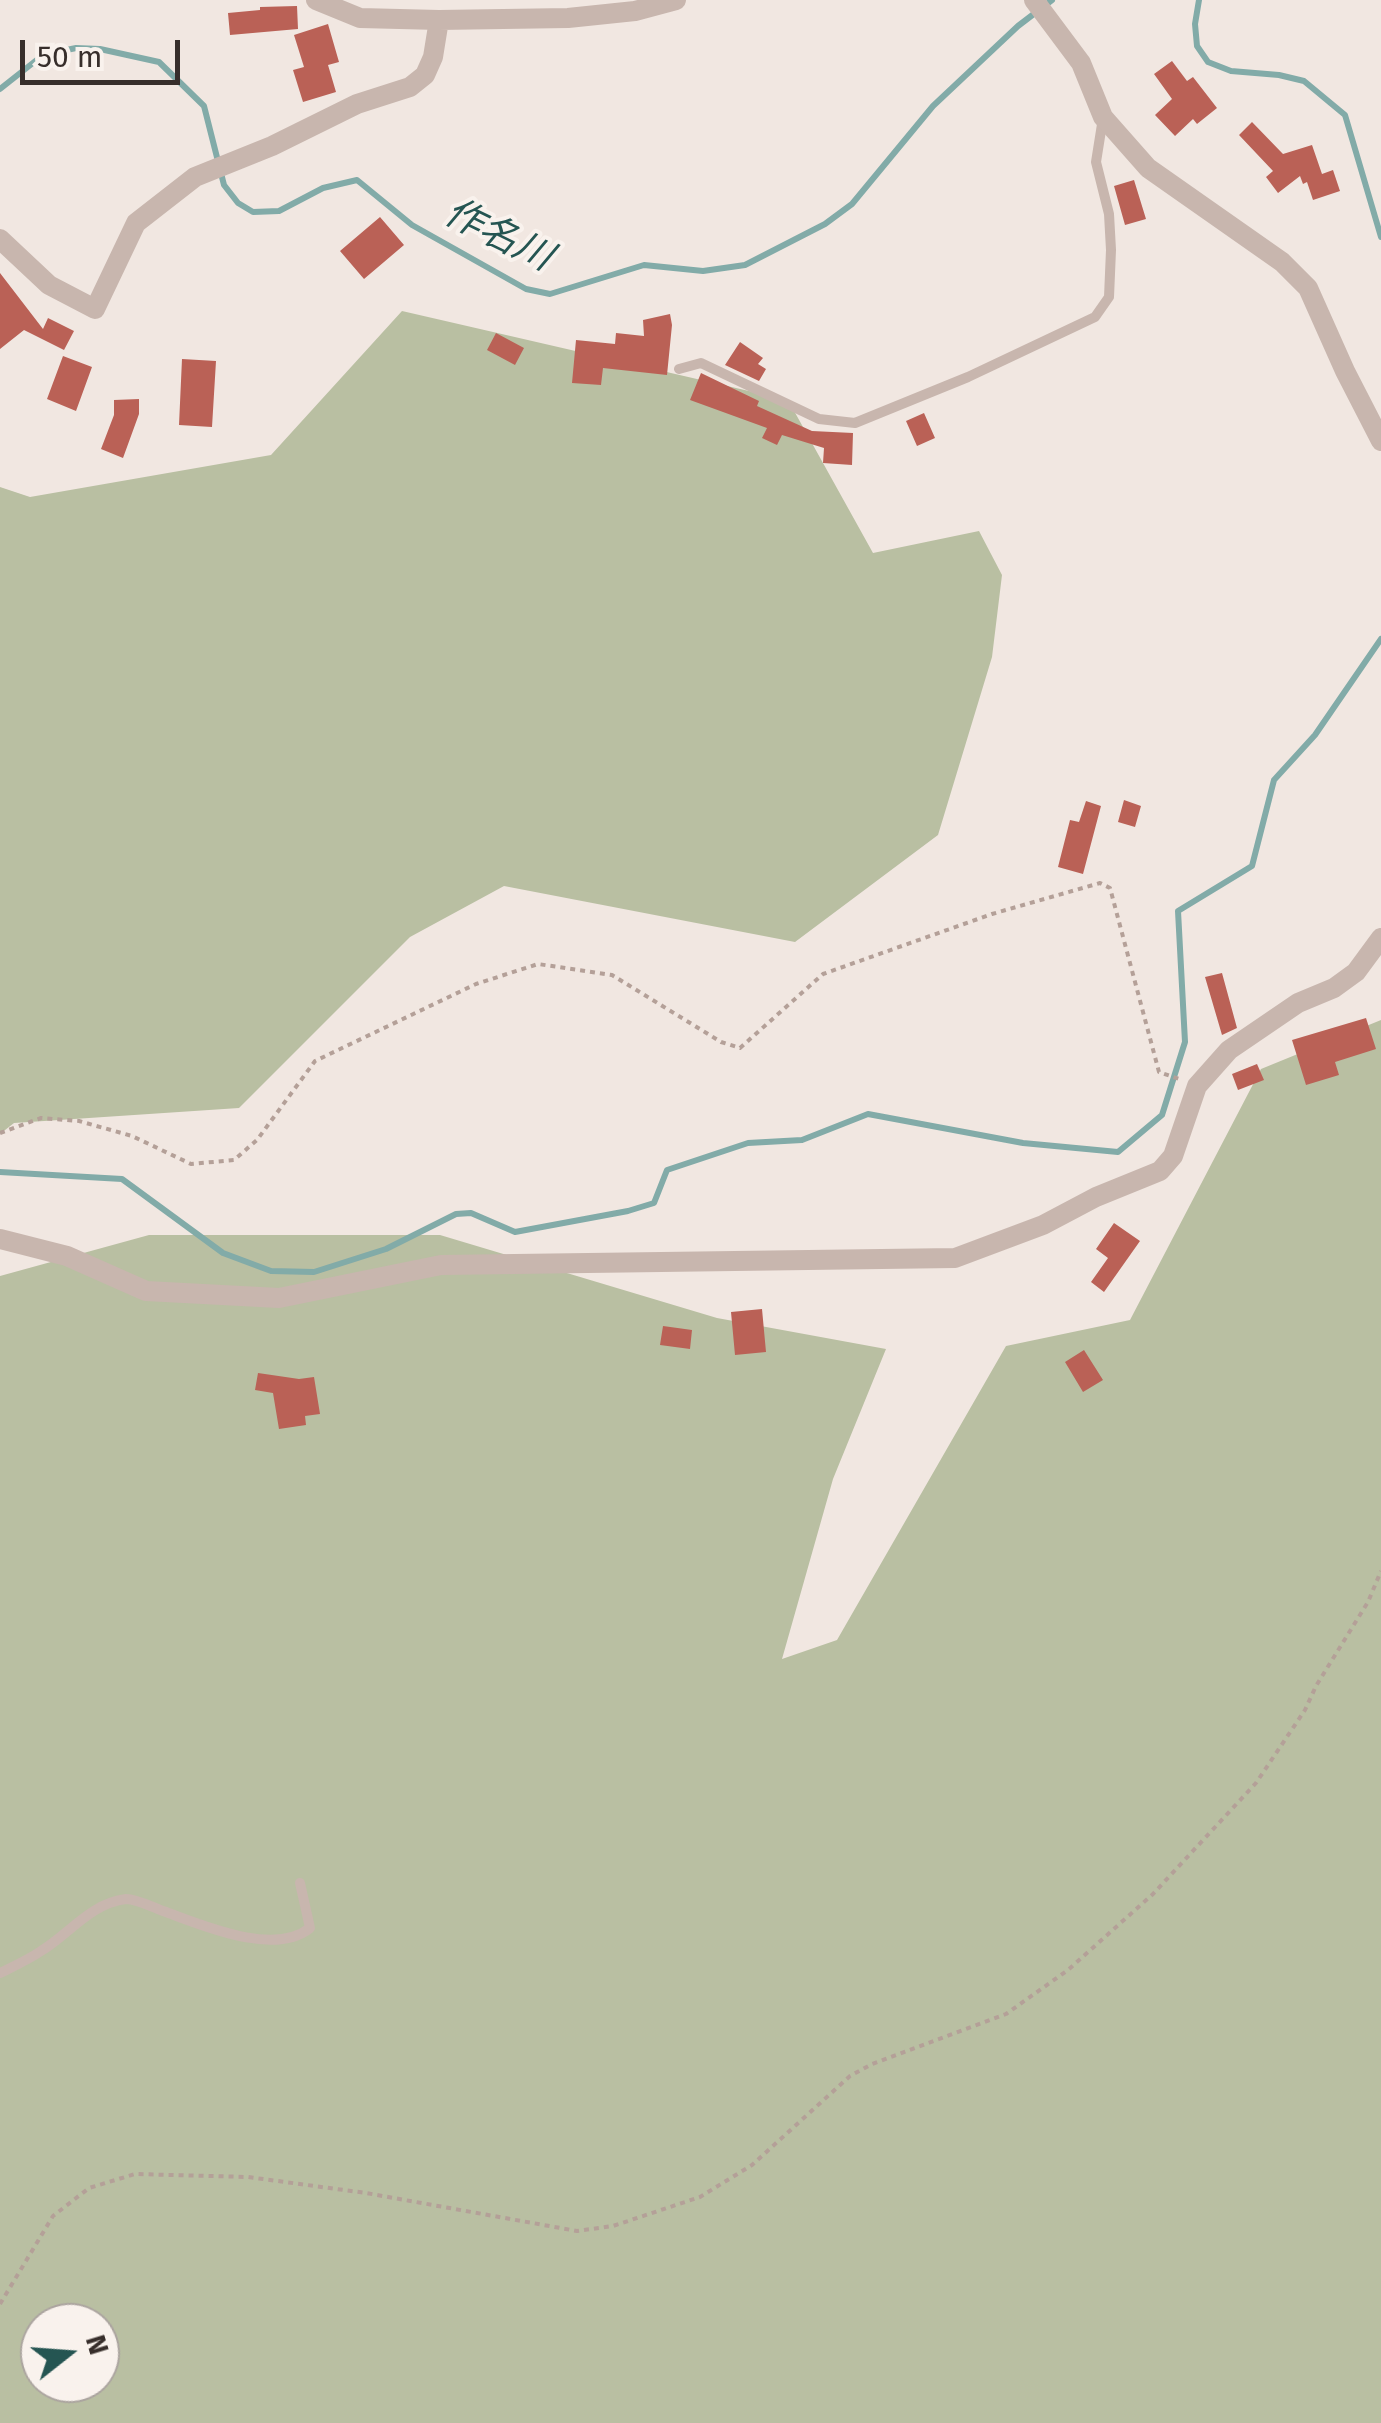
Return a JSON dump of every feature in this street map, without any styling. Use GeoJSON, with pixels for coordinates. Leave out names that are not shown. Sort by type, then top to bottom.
{"type":"FeatureCollection","features":[{"type":"Feature","properties":{"kind":"street"},"geometry":{"type":"LineString","coordinates":[[316,0],[360,18],[439,20],[568,18],[635,10],[676,0]]}},
{"type":"Feature","properties":{"kind":"street"},"geometry":{"type":"LineString","coordinates":[[1040,7],[1080,63],[1103,117],[1148,168],[1282,262],[1308,288],[1381,441]]}},
{"type":"Feature","properties":{"kind":"street"},"geometry":{"type":"LineString","coordinates":[[0,239],[50,285],[95,310],[136,223],[195,176],[272,146],[357,104],[410,87],[425,75],[433,57],[439,20]]}},
{"type":"Feature","properties":{"kind":"street"},"geometry":{"type":"LineString","coordinates":[[0,1239],[67,1256],[146,1291],[279,1298],[441,1264],[954,1258],[1043,1225],[1096,1197],[1160,1171],[1173,1156],[1197,1086],[1229,1050],[1298,1003],[1334,988],[1356,972],[1381,938]]}},
{"type":"Feature","properties":{"kind":"lane"},"geometry":{"type":"LineString","coordinates":[[679,369],[701,363],[819,418],[855,423],[968,377],[1095,317],[1109,298],[1112,250],[1109,214],[1096,162],[1103,117]]}},
{"type":"Feature","properties":{"kind":"lane"},"geometry":{"type":"LineString","coordinates":[[0,1973],[43,1950],[100,1908],[129,1899],[214,1930],[271,1941],[298,1937],[310,1928],[300,1883]]}},
{"type":"Feature","properties":{"kind":"path"},"geometry":{"type":"LineString","coordinates":[[0,1132],[41,1118],[79,1121],[132,1136],[190,1164],[234,1160],[257,1140],[316,1061],[476,984],[538,964],[612,976],[721,1042],[740,1048],[822,974],[992,914],[1100,883],[1110,888],[1149,1043],[1160,1072],[1197,1086]]}},
{"type":"Feature","properties":{"kind":"path"},"geometry":{"type":"LineString","coordinates":[[0,2304],[53,2216],[88,2188],[134,2174],[248,2177],[366,2193],[577,2231],[613,2226],[700,2197],[752,2164],[850,2076],[872,2064],[1006,2014],[1068,1970],[1153,1894],[1256,1783],[1305,1710],[1368,1602],[1381,1571]]}},
{"type":"Feature","properties":{"kind":"green space"},"geometry":{"type":"Polygon","coordinates":[[[402,311],[788,400],[873,553],[979,531],[1002,575],[992,657],[938,835],[795,942],[504,886],[410,937],[239,1108],[14,1123],[0,1134],[0,487],[30,497],[271,455],[402,311]]]}},
{"type":"Feature","properties":{"kind":"green space"},"geometry":{"type":"Polygon","coordinates":[[[1381,1020],[1381,2423],[0,2423],[0,1276],[149,1235],[440,1235],[717,1318],[886,1349],[833,1479],[782,1659],[837,1640],[1006,1346],[1130,1320],[1261,1069],[1381,1020]]]}},
{"type":"Feature","properties":{"kind":"building"},"geometry":{"type":"Polygon","coordinates":[[[297,6],[298,29],[230,35],[228,13],[297,6]]]}},
{"type":"Feature","properties":{"kind":"building"},"geometry":{"type":"Polygon","coordinates":[[[328,24],[339,62],[328,65],[336,92],[303,102],[293,70],[304,67],[294,35],[328,24]]]}},
{"type":"Feature","properties":{"kind":"building"},"geometry":{"type":"Polygon","coordinates":[[[1172,61],[1187,81],[1193,77],[1217,108],[1197,124],[1193,119],[1175,136],[1155,115],[1172,99],[1154,74],[1172,61]]]}},
{"type":"Feature","properties":{"kind":"building"},"geometry":{"type":"Polygon","coordinates":[[[1252,122],[1283,154],[1312,145],[1322,174],[1333,170],[1340,191],[1313,200],[1307,182],[1303,184],[1300,176],[1278,193],[1266,177],[1273,171],[1239,135],[1252,122]]]}},
{"type":"Feature","properties":{"kind":"building"},"geometry":{"type":"Polygon","coordinates":[[[1134,180],[1146,219],[1125,225],[1114,186],[1134,180]]]}},
{"type":"Feature","properties":{"kind":"building"},"geometry":{"type":"Polygon","coordinates":[[[380,217],[404,245],[364,279],[340,251],[380,217]]]}},
{"type":"Feature","properties":{"kind":"building"},"geometry":{"type":"Polygon","coordinates":[[[0,273],[43,329],[48,318],[74,331],[64,350],[24,330],[0,349],[0,273]]]}},
{"type":"Feature","properties":{"kind":"building"},"geometry":{"type":"Polygon","coordinates":[[[670,314],[667,375],[603,368],[601,385],[572,383],[576,340],[615,344],[616,333],[644,336],[643,320],[670,314]]]}},
{"type":"Feature","properties":{"kind":"building"},"geometry":{"type":"Polygon","coordinates":[[[496,333],[524,348],[515,365],[487,350],[496,333]]]}},
{"type":"Feature","properties":{"kind":"building"},"geometry":{"type":"Polygon","coordinates":[[[740,342],[763,358],[758,364],[766,369],[759,381],[725,365],[740,342]]]}},
{"type":"Feature","properties":{"kind":"building"},"geometry":{"type":"Polygon","coordinates":[[[63,356],[92,367],[76,411],[47,399],[63,356]]]}},
{"type":"Feature","properties":{"kind":"building"},"geometry":{"type":"Polygon","coordinates":[[[182,359],[216,361],[212,427],[179,425],[182,359]]]}},
{"type":"Feature","properties":{"kind":"building"},"geometry":{"type":"Polygon","coordinates":[[[701,373],[759,401],[757,406],[812,431],[853,433],[852,465],[823,463],[824,448],[782,435],[777,445],[762,438],[767,428],[690,400],[701,373]]]}},
{"type":"Feature","properties":{"kind":"building"},"geometry":{"type":"Polygon","coordinates":[[[139,399],[139,414],[123,458],[101,449],[114,415],[114,400],[139,399]]]}},
{"type":"Feature","properties":{"kind":"building"},"geometry":{"type":"Polygon","coordinates":[[[924,413],[935,438],[917,446],[906,421],[924,413]]]}},
{"type":"Feature","properties":{"kind":"building"},"geometry":{"type":"Polygon","coordinates":[[[1124,800],[1141,806],[1135,827],[1118,822],[1124,800]]]}},
{"type":"Feature","properties":{"kind":"building"},"geometry":{"type":"Polygon","coordinates":[[[1086,801],[1101,806],[1083,874],[1058,867],[1070,820],[1079,822],[1086,801]]]}},
{"type":"Feature","properties":{"kind":"building"},"geometry":{"type":"Polygon","coordinates":[[[1222,973],[1237,1028],[1222,1035],[1205,977],[1222,973]]]}},
{"type":"Feature","properties":{"kind":"building"},"geometry":{"type":"Polygon","coordinates":[[[1366,1018],[1376,1049],[1335,1062],[1339,1075],[1306,1085],[1292,1040],[1366,1018]]]}},
{"type":"Feature","properties":{"kind":"building"},"geometry":{"type":"Polygon","coordinates":[[[1257,1064],[1264,1080],[1238,1090],[1232,1074],[1257,1064]]]}},
{"type":"Feature","properties":{"kind":"building"},"geometry":{"type":"Polygon","coordinates":[[[1114,1223],[1140,1241],[1104,1292],[1091,1282],[1108,1258],[1096,1249],[1114,1223]]]}},
{"type":"Feature","properties":{"kind":"building"},"geometry":{"type":"Polygon","coordinates":[[[762,1309],[766,1352],[735,1355],[731,1312],[762,1309]]]}},
{"type":"Feature","properties":{"kind":"building"},"geometry":{"type":"Polygon","coordinates":[[[663,1326],[692,1330],[690,1349],[660,1345],[663,1326]]]}},
{"type":"Feature","properties":{"kind":"building"},"geometry":{"type":"Polygon","coordinates":[[[1084,1350],[1103,1380],[1083,1392],[1065,1362],[1084,1350]]]}},
{"type":"Feature","properties":{"kind":"building"},"geometry":{"type":"Polygon","coordinates":[[[258,1373],[299,1379],[314,1377],[320,1414],[305,1416],[306,1425],[279,1429],[273,1393],[255,1390],[258,1373]]]}},
{"type":"Feature","properties":{"kind":"waterway","name":"作名川"},"geometry":{"type":"LineString","coordinates":[[0,89],[43,55],[76,48],[100,49],[159,62],[204,106],[224,185],[238,203],[253,212],[279,211],[323,188],[357,180],[412,225],[526,289],[550,294],[644,265],[703,271],[745,265],[825,224],[852,204],[933,106],[1018,26],[1052,0]]}},
{"type":"Feature","properties":{"kind":"waterway"},"geometry":{"type":"LineString","coordinates":[[1199,0],[1197,46],[1208,62],[1231,71],[1304,81],[1345,115],[1381,237]]}},
{"type":"Feature","properties":{"kind":"waterway"},"geometry":{"type":"LineString","coordinates":[[0,1172],[122,1179],[223,1253],[271,1271],[314,1272],[386,1249],[456,1214],[471,1213],[515,1232],[628,1211],[654,1203],[667,1170],[748,1143],[802,1140],[868,1114],[1023,1143],[1118,1152],[1162,1115],[1185,1042],[1178,911],[1252,866],[1274,780],[1315,735],[1381,639]]}}]}
